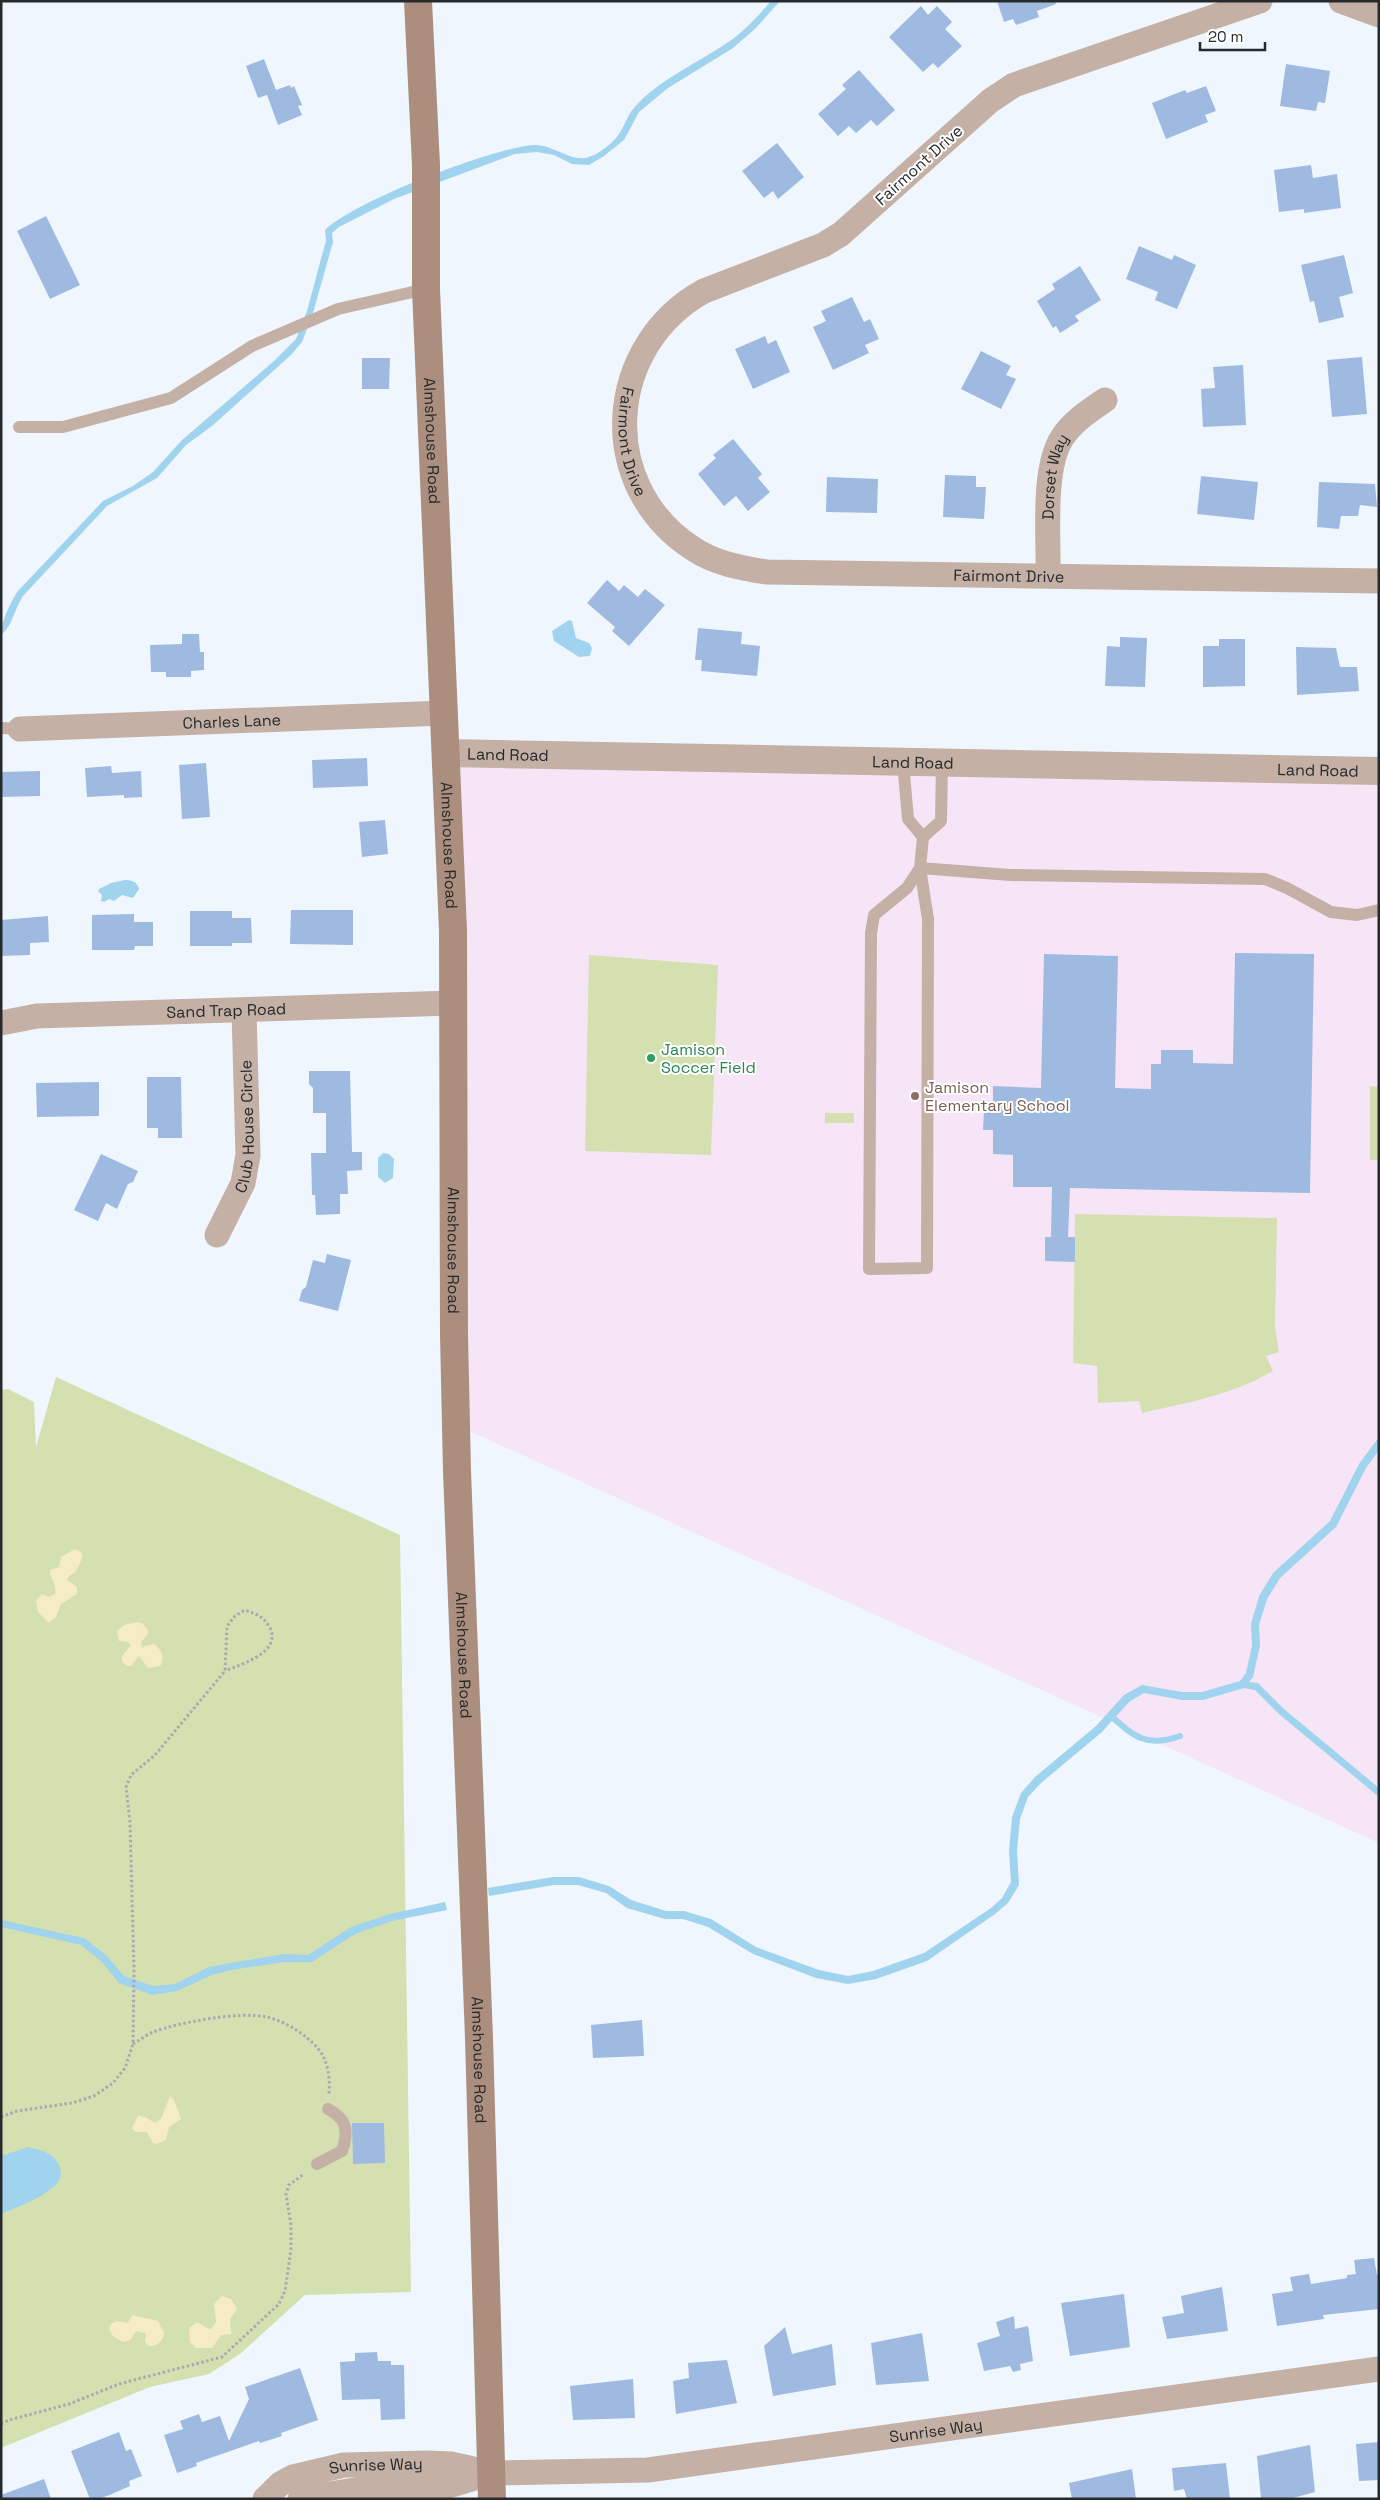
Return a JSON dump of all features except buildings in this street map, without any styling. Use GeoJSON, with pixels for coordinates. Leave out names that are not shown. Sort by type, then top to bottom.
{"type":"FeatureCollection","features":[{"type":"Feature","properties":{"kind":"main road","name":"Almshouse Road"},"geometry":{"type":"LineString","coordinates":[[418,1],[426,166],[426,289],[453,931],[457,1452],[476,1979],[491,2486]]}},
{"type":"Feature","properties":{"kind":"street","name":"Fairmont Drive"},"geometry":{"type":"LineString","coordinates":[[1260,1],[1014,85],[990,100],[841,234],[823,245],[704,291],[688,300],[669,315],[656,331],[640,355],[632,373],[625,401],[624,427],[629,459],[636,480],[652,508],[670,530],[692,548],[709,557],[736,567],[767,572],[1379,581]]}},
{"type":"Feature","properties":{"kind":"street"},"geometry":{"type":"LineString","coordinates":[[1341,1],[1379,15]]}},
{"type":"Feature","properties":{"kind":"street","name":"Dorset Way"},"geometry":{"type":"LineString","coordinates":[[1048,575],[1049,481],[1053,456],[1061,438],[1073,424],[1105,400]]}},
{"type":"Feature","properties":{"kind":"street","name":"Charles Lane"},"geometry":{"type":"LineString","coordinates":[[10,729],[445,713]]}},
{"type":"Feature","properties":{"kind":"street","name":"Land Road"},"geometry":{"type":"LineString","coordinates":[[447,753],[1379,770]]}},
{"type":"Feature","properties":{"kind":"street","name":"Sand Trap Road"},"geometry":{"type":"LineString","coordinates":[[1,1023],[37,1016],[453,1003]]}},
{"type":"Feature","properties":{"kind":"street","name":"Club House Circle"},"geometry":{"type":"LineString","coordinates":[[217,1235],[243,1183],[248,1155],[244,1011]]}},
{"type":"Feature","properties":{"kind":"street","name":"Sunrise Way"},"geometry":{"type":"LineString","coordinates":[[300,2499],[366,2488],[491,2486],[648,2470],[1379,2370]]}},
{"type":"Feature","properties":{"kind":"street","name":"Sunrise Way"},"geometry":{"type":"LineString","coordinates":[[269,2498],[280,2484],[293,2477],[344,2465],[435,2464],[491,2486]]}},
{"type":"Feature","properties":{"kind":"lane"},"geometry":{"type":"LineString","coordinates":[[19,427],[63,427],[171,398],[252,346],[338,309],[426,289]]}},
{"type":"Feature","properties":{"kind":"lane"},"geometry":{"type":"LineString","coordinates":[[903,762],[908,819],[923,837]]}},
{"type":"Feature","properties":{"kind":"lane"},"geometry":{"type":"LineString","coordinates":[[920,868],[907,888],[874,915],[871,933],[869,1269],[927,1268],[928,919],[920,868],[923,837],[941,821],[942,762]]}},
{"type":"Feature","properties":{"kind":"lane"},"geometry":{"type":"LineString","coordinates":[[920,868],[1010,875],[1265,879],[1287,888],[1331,912],[1358,915],[1379,910]]}},
{"type":"Feature","properties":{"kind":"lane"},"geometry":{"type":"LineString","coordinates":[[317,2164],[342,2151],[346,2140],[344,2122],[338,2114],[328,2109]]}},
{"type":"Feature","properties":{"kind":"path"},"geometry":{"type":"LineString","coordinates":[[1,2117],[17,2111],[72,2103],[94,2096],[113,2083],[125,2068],[133,2044],[134,1994],[130,1822],[126,1787],[131,1775],[156,1755],[226,1671],[257,1656],[272,1643],[272,1633],[266,1621],[257,1614],[245,1610],[234,1616],[227,1626],[226,1671]]}},
{"type":"Feature","properties":{"kind":"path"},"geometry":{"type":"LineString","coordinates":[[133,2044],[152,2032],[181,2023],[240,2016],[267,2017],[291,2027],[312,2043],[323,2056],[330,2079],[328,2109]]}},
{"type":"Feature","properties":{"kind":"path"},"geometry":{"type":"LineString","coordinates":[[1,2424],[69,2404],[119,2384],[222,2357],[279,2304],[285,2291],[291,2250],[291,2225],[286,2194],[289,2185],[317,2164]]}},
{"type":"Feature","properties":{"kind":"shaded area","name":"Jamison Elementary School"},"geometry":{"type":"Polygon","coordinates":[[[447,753],[1379,768],[1379,1843],[456,1425],[447,753]]]}},
{"type":"Feature","properties":{"kind":"green space","name":"Jamison Soccer Field"},"geometry":{"type":"Polygon","coordinates":[[[589,955],[718,965],[711,1155],[585,1151],[589,955]]]}},
{"type":"Feature","properties":{"kind":"green space"},"geometry":{"type":"Polygon","coordinates":[[[1370,1086],[1379,1087],[1379,1160],[1370,1160],[1370,1086]]]}},
{"type":"Feature","properties":{"kind":"green space"},"geometry":{"type":"Polygon","coordinates":[[[825,1113],[854,1113],[854,1123],[825,1123],[825,1113]]]}},
{"type":"Feature","properties":{"kind":"green space"},"geometry":{"type":"Polygon","coordinates":[[[1075,1214],[1277,1218],[1275,1327],[1279,1352],[1266,1356],[1273,1371],[1226,1392],[1142,1413],[1139,1401],[1098,1403],[1097,1366],[1073,1363],[1075,1214]]]}},
{"type":"Feature","properties":{"kind":"green space"},"geometry":{"type":"Polygon","coordinates":[[[56,1377],[400,1535],[411,2292],[305,2295],[240,2354],[209,2374],[150,2387],[1,2448],[1,1390],[8,1389],[34,1402],[36,1447],[56,1377]]]}},
{"type":"Feature","properties":{"kind":"sand"},"geometry":{"type":"Polygon","coordinates":[[[75,1549],[82,1553],[82,1558],[76,1572],[70,1575],[67,1580],[77,1587],[77,1594],[61,1604],[56,1617],[49,1623],[38,1612],[36,1601],[42,1594],[49,1597],[55,1594],[50,1570],[59,1567],[61,1557],[75,1549]]]}},
{"type":"Feature","properties":{"kind":"sand"},"geometry":{"type":"Polygon","coordinates":[[[137,1622],[142,1623],[148,1630],[147,1635],[141,1642],[142,1647],[154,1644],[161,1651],[163,1660],[160,1666],[148,1668],[139,1656],[131,1666],[127,1666],[122,1661],[122,1656],[131,1645],[128,1642],[119,1641],[117,1631],[124,1625],[137,1622]]]}},
{"type":"Feature","properties":{"kind":"sand"},"geometry":{"type":"Polygon","coordinates":[[[170,2096],[174,2100],[181,2119],[169,2127],[166,2140],[156,2144],[153,2143],[147,2132],[135,2132],[132,2128],[138,2116],[145,2117],[155,2123],[161,2119],[170,2096]]]}},
{"type":"Feature","properties":{"kind":"sand"},"geometry":{"type":"Polygon","coordinates":[[[222,2296],[231,2299],[237,2309],[230,2319],[231,2334],[221,2335],[212,2348],[196,2348],[190,2342],[189,2328],[197,2322],[209,2329],[212,2328],[216,2322],[214,2304],[222,2296]]]}},
{"type":"Feature","properties":{"kind":"sand"},"geometry":{"type":"Polygon","coordinates":[[[132,2315],[158,2321],[164,2333],[159,2343],[155,2346],[149,2346],[145,2342],[146,2333],[136,2331],[131,2339],[125,2342],[113,2336],[110,2331],[110,2325],[116,2321],[128,2323],[132,2315]]]}},
{"type":"Feature","properties":{"kind":"water"},"geometry":{"type":"Polygon","coordinates":[[[771,1],[780,1],[756,28],[733,48],[668,88],[639,112],[624,140],[589,165],[572,164],[554,155],[537,152],[515,154],[394,199],[339,227],[332,233],[333,242],[313,313],[302,342],[291,355],[212,426],[186,445],[157,478],[107,506],[23,596],[11,622],[1,635],[4,618],[17,592],[103,501],[133,486],[153,472],[182,440],[274,361],[296,339],[307,311],[326,241],[325,230],[341,218],[393,191],[488,155],[534,145],[548,147],[575,158],[589,157],[597,153],[606,148],[616,137],[632,111],[653,90],[733,39],[771,1]]]}},
{"type":"Feature","properties":{"kind":"water"},"geometry":{"type":"Polygon","coordinates":[[[569,620],[572,621],[576,638],[589,643],[592,648],[590,656],[579,657],[554,641],[552,631],[569,620]]]}},
{"type":"Feature","properties":{"kind":"water"},"geometry":{"type":"Polygon","coordinates":[[[125,880],[134,882],[139,889],[133,898],[122,895],[114,901],[109,899],[104,902],[101,901],[102,895],[98,891],[99,889],[111,883],[125,880]]]}},
{"type":"Feature","properties":{"kind":"water"},"geometry":{"type":"Polygon","coordinates":[[[383,1153],[389,1154],[394,1159],[393,1178],[385,1183],[378,1177],[378,1158],[383,1153]]]}},
{"type":"Feature","properties":{"kind":"water"},"geometry":{"type":"Polygon","coordinates":[[[1379,1437],[1379,1450],[1366,1468],[1336,1527],[1280,1578],[1267,1599],[1259,1625],[1260,1646],[1253,1677],[1249,1682],[1258,1683],[1284,1709],[1379,1788],[1379,1797],[1279,1714],[1255,1690],[1244,1688],[1203,1700],[1182,1700],[1144,1693],[1129,1702],[1102,1732],[1041,1783],[1028,1797],[1020,1819],[1017,1851],[1019,1885],[1008,1903],[927,1961],[876,1979],[848,1984],[816,1978],[753,1954],[708,1927],[683,1919],[665,1919],[627,1908],[606,1893],[578,1885],[554,1885],[489,1896],[488,1888],[553,1877],[579,1877],[609,1886],[631,1900],[666,1911],[684,1911],[711,1919],[756,1947],[819,1970],[848,1976],[873,1971],[924,1953],[991,1908],[1002,1898],[1011,1882],[1009,1851],[1012,1817],[1021,1793],[1035,1777],[1096,1726],[1124,1695],[1142,1685],[1182,1692],[1202,1692],[1240,1681],[1246,1673],[1252,1646],[1251,1624],[1259,1596],[1273,1573],[1330,1521],[1359,1464],[1379,1437]]]}},
{"type":"Feature","properties":{"kind":"water"},"geometry":{"type":"Polygon","coordinates":[[[445,1902],[447,1910],[392,1921],[355,1934],[312,1962],[285,1962],[231,1970],[212,1975],[177,1991],[152,1995],[119,1983],[101,1961],[81,1945],[1,1927],[1,1920],[84,1938],[106,1955],[124,1976],[153,1986],[175,1984],[209,1967],[285,1954],[308,1955],[351,1927],[390,1914],[445,1902]]]}},
{"type":"Feature","properties":{"kind":"water"},"geometry":{"type":"Polygon","coordinates":[[[28,2147],[52,2156],[58,2163],[61,2172],[60,2178],[57,2184],[43,2194],[1,2214],[1,2156],[28,2147]]]}},
{"type":"Feature","properties":{"kind":"waterway"},"geometry":{"type":"LineString","coordinates":[[1110,1715],[1126,1729],[1142,1738],[1159,1741],[1180,1736]]}},
{"type":"Feature","properties":{"kind":"place","name":"Jamison Soccer Field"},"geometry":{"type":"Point","coordinates":[651,1058]}},
{"type":"Feature","properties":{"kind":"place","name":"Jamison Elementary School"},"geometry":{"type":"Point","coordinates":[915,1096]}}]}
